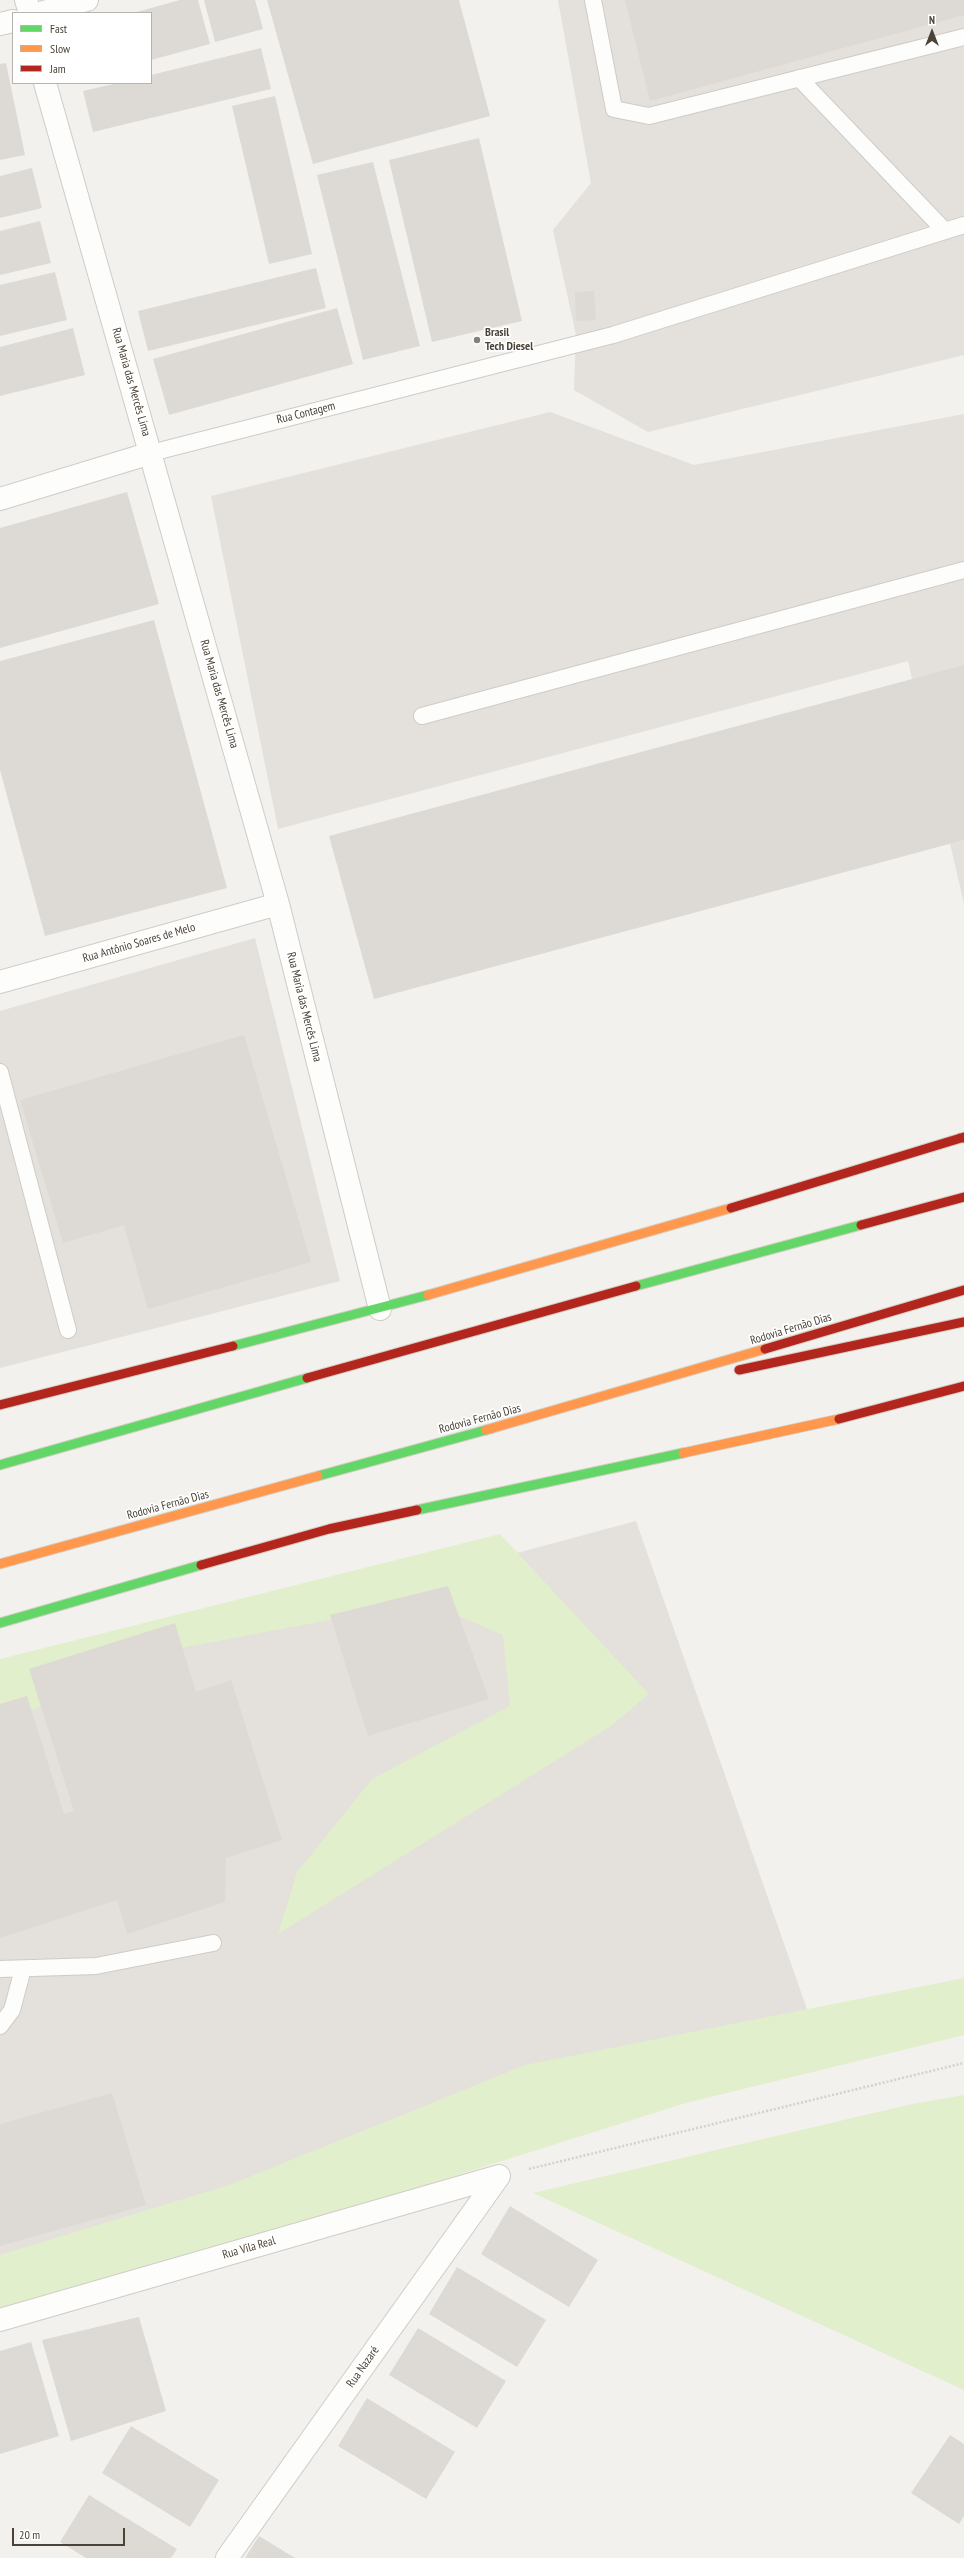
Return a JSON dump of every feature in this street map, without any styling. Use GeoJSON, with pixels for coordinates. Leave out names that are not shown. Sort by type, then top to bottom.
{"type":"FeatureCollection","features":[{"type":"Feature","properties":{"kind":"main road"},"geometry":{"type":"LineString","coordinates":[[0,1405],[380,1309],[797,1189],[963,1138]]}},
{"type":"Feature","properties":{"kind":"main road"},"geometry":{"type":"LineString","coordinates":[[0,1465],[485,1327],[964,1197]]}},
{"type":"Feature","properties":{"kind":"main road","name":"Rodovia Fernão Dias"},"geometry":{"type":"LineString","coordinates":[[0,1564],[570,1406],[964,1290]]}},
{"type":"Feature","properties":{"kind":"main road"},"geometry":{"type":"LineString","coordinates":[[732,1372],[964,1322]]}},
{"type":"Feature","properties":{"kind":"main road"},"geometry":{"type":"LineString","coordinates":[[570,1406],[694,1380]]}},
{"type":"Feature","properties":{"kind":"main road"},"geometry":{"type":"LineString","coordinates":[[0,1623],[329,1529],[870,1412],[964,1386]]}},
{"type":"Feature","properties":{"kind":"street"},"geometry":{"type":"LineString","coordinates":[[26,0],[30,12]]}},
{"type":"Feature","properties":{"kind":"street"},"geometry":{"type":"LineString","coordinates":[[44,12],[87,0]]}},
{"type":"Feature","properties":{"kind":"street"},"geometry":{"type":"LineString","coordinates":[[0,24],[12,21]]}},
{"type":"Feature","properties":{"kind":"street","name":"Rua Maria das Mercês Lima"},"geometry":{"type":"LineString","coordinates":[[45,84],[278,904],[380,1309]]}},
{"type":"Feature","properties":{"kind":"street","name":"Rua Contagem"},"geometry":{"type":"LineString","coordinates":[[0,499],[151,453]]}},
{"type":"Feature","properties":{"kind":"street","name":"Rua Antônio Soares de Melo"},"geometry":{"type":"LineString","coordinates":[[0,982],[278,904]]}},
{"type":"Feature","properties":{"kind":"street","name":"Rua Vila Real"},"geometry":{"type":"LineString","coordinates":[[0,2320],[499,2176]]}},
{"type":"Feature","properties":{"kind":"street","name":"Rua Nazaré"},"geometry":{"type":"LineString","coordinates":[[227,2558],[499,2176]]}},
{"type":"Feature","properties":{"kind":"lane"},"geometry":{"type":"LineString","coordinates":[[592,0],[614,109],[649,116],[964,37]]}},
{"type":"Feature","properties":{"kind":"lane"},"geometry":{"type":"LineString","coordinates":[[799,78],[945,231]]}},
{"type":"Feature","properties":{"kind":"lane","name":"Rua Contagem"},"geometry":{"type":"LineString","coordinates":[[151,453],[613,335],[964,225]]}},
{"type":"Feature","properties":{"kind":"lane"},"geometry":{"type":"LineString","coordinates":[[422,716],[964,570]]}},
{"type":"Feature","properties":{"kind":"lane"},"geometry":{"type":"LineString","coordinates":[[0,1072],[68,1330]]}},
{"type":"Feature","properties":{"kind":"lane"},"geometry":{"type":"LineString","coordinates":[[0,1969],[96,1966],[213,1943]]}},
{"type":"Feature","properties":{"kind":"lane"},"geometry":{"type":"LineString","coordinates":[[0,2026],[12,2010],[23,1969]]}},
{"type":"Feature","properties":{"kind":"path"},"geometry":{"type":"LineString","coordinates":[[499,2176],[964,2063]]}},
{"type":"Feature","properties":{"kind":"shaded area"},"geometry":{"type":"Polygon","coordinates":[[[558,0],[964,0],[964,355],[648,432],[574,390],[576,335],[553,230],[591,183],[558,0]]]}},
{"type":"Feature","properties":{"kind":"shaded area"},"geometry":{"type":"Polygon","coordinates":[[[550,412],[694,465],[964,414],[964,904],[908,661],[278,829],[211,496],[550,412]]]}},
{"type":"Feature","properties":{"kind":"shaded area"},"geometry":{"type":"Polygon","coordinates":[[[255,938],[340,1281],[0,1368],[0,1011],[255,938]]]}},
{"type":"Feature","properties":{"kind":"shaded area"},"geometry":{"type":"Polygon","coordinates":[[[636,1521],[816,2035],[0,2285],[0,1692],[636,1521]]]}},
{"type":"Feature","properties":{"kind":"green space"},"geometry":{"type":"Polygon","coordinates":[[[500,1534],[649,1694],[611,1726],[278,1934],[297,1872],[372,1779],[510,1706],[503,1635],[426,1602],[159,1652],[0,1725],[0,1659],[500,1534]]]}},
{"type":"Feature","properties":{"kind":"green space"},"geometry":{"type":"Polygon","coordinates":[[[964,1978],[964,2035],[686,2103],[150,2272],[0,2316],[0,2255],[232,2184],[525,2065],[964,1978]]]}},
{"type":"Feature","properties":{"kind":"green space"},"geometry":{"type":"Polygon","coordinates":[[[964,2095],[964,2390],[533,2193],[912,2104],[964,2095]]]}},
{"type":"Feature","properties":{"kind":"building"},"geometry":{"type":"Polygon","coordinates":[[[180,0],[198,0],[210,44],[152,60],[152,12],[137,12],[180,0]]]}},
{"type":"Feature","properties":{"kind":"building"},"geometry":{"type":"Polygon","coordinates":[[[204,0],[255,0],[263,29],[215,42],[204,0]]]}},
{"type":"Feature","properties":{"kind":"building"},"geometry":{"type":"Polygon","coordinates":[[[267,0],[459,0],[490,116],[313,164],[267,0]]]}},
{"type":"Feature","properties":{"kind":"building"},"geometry":{"type":"Polygon","coordinates":[[[625,0],[964,0],[964,15],[650,101],[625,0]]]}},
{"type":"Feature","properties":{"kind":"building"},"geometry":{"type":"Polygon","coordinates":[[[261,48],[271,89],[93,132],[83,91],[114,84],[152,84],[152,75],[261,48]]]}},
{"type":"Feature","properties":{"kind":"building"},"geometry":{"type":"Polygon","coordinates":[[[6,63],[25,155],[0,160],[0,64],[6,63]]]}},
{"type":"Feature","properties":{"kind":"building"},"geometry":{"type":"Polygon","coordinates":[[[275,96],[312,254],[269,264],[232,106],[275,96]]]}},
{"type":"Feature","properties":{"kind":"building"},"geometry":{"type":"Polygon","coordinates":[[[479,138],[522,321],[432,342],[389,160],[479,138]]]}},
{"type":"Feature","properties":{"kind":"building"},"geometry":{"type":"Polygon","coordinates":[[[373,162],[420,346],[363,360],[317,175],[373,162]]]}},
{"type":"Feature","properties":{"kind":"building"},"geometry":{"type":"Polygon","coordinates":[[[32,168],[42,208],[0,218],[0,176],[32,168]]]}},
{"type":"Feature","properties":{"kind":"building"},"geometry":{"type":"Polygon","coordinates":[[[40,221],[51,263],[0,275],[0,231],[40,221]]]}},
{"type":"Feature","properties":{"kind":"building"},"geometry":{"type":"Polygon","coordinates":[[[316,268],[326,308],[148,351],[138,311],[316,268]]]}},
{"type":"Feature","properties":{"kind":"building"},"geometry":{"type":"Polygon","coordinates":[[[55,272],[67,320],[0,336],[0,285],[55,272]]]}},
{"type":"Feature","properties":{"kind":"building"},"geometry":{"type":"Polygon","coordinates":[[[594,291],[596,320],[576,321],[575,292],[594,291]]]}},
{"type":"Feature","properties":{"kind":"building"},"geometry":{"type":"Polygon","coordinates":[[[337,308],[353,364],[169,415],[153,359],[337,308]]]}},
{"type":"Feature","properties":{"kind":"building"},"geometry":{"type":"Polygon","coordinates":[[[73,328],[85,375],[0,396],[0,347],[73,328]]]}},
{"type":"Feature","properties":{"kind":"building"},"geometry":{"type":"Polygon","coordinates":[[[127,492],[159,604],[0,648],[0,528],[127,492]]]}},
{"type":"Feature","properties":{"kind":"building"},"geometry":{"type":"Polygon","coordinates":[[[154,620],[227,888],[45,936],[0,770],[0,661],[154,620]]]}},
{"type":"Feature","properties":{"kind":"building"},"geometry":{"type":"Polygon","coordinates":[[[964,665],[964,840],[374,999],[329,836],[964,665]]]}},
{"type":"Feature","properties":{"kind":"building"},"geometry":{"type":"Polygon","coordinates":[[[244,1035],[311,1262],[148,1309],[124,1225],[63,1243],[20,1100],[244,1035]]]}},
{"type":"Feature","properties":{"kind":"building"},"geometry":{"type":"Polygon","coordinates":[[[448,1586],[489,1699],[368,1736],[330,1615],[448,1586]]]}},
{"type":"Feature","properties":{"kind":"building"},"geometry":{"type":"Polygon","coordinates":[[[175,1623],[196,1692],[231,1680],[282,1840],[226,1858],[225,1902],[127,1934],[117,1900],[0,1938],[0,1704],[27,1696],[64,1814],[74,1811],[29,1669],[175,1623]]]}},
{"type":"Feature","properties":{"kind":"building"},"geometry":{"type":"Polygon","coordinates":[[[112,2093],[146,2205],[0,2246],[0,2124],[112,2093]]]}},
{"type":"Feature","properties":{"kind":"building"},"geometry":{"type":"Polygon","coordinates":[[[510,2206],[598,2260],[569,2307],[481,2254],[510,2206]]]}},
{"type":"Feature","properties":{"kind":"building"},"geometry":{"type":"Polygon","coordinates":[[[457,2267],[546,2320],[517,2367],[429,2314],[457,2267]]]}},
{"type":"Feature","properties":{"kind":"building"},"geometry":{"type":"Polygon","coordinates":[[[139,2317],[166,2411],[71,2441],[42,2340],[139,2317]]]}},
{"type":"Feature","properties":{"kind":"building"},"geometry":{"type":"Polygon","coordinates":[[[418,2328],[506,2381],[477,2428],[389,2375],[418,2328]]]}},
{"type":"Feature","properties":{"kind":"building"},"geometry":{"type":"Polygon","coordinates":[[[31,2342],[59,2436],[0,2454],[0,2351],[31,2342]]]}},
{"type":"Feature","properties":{"kind":"building"},"geometry":{"type":"Polygon","coordinates":[[[367,2398],[455,2452],[426,2499],[338,2446],[367,2398]]]}},
{"type":"Feature","properties":{"kind":"building"},"geometry":{"type":"Polygon","coordinates":[[[131,2426],[219,2480],[190,2527],[102,2473],[131,2426]]]}},
{"type":"Feature","properties":{"kind":"building"},"geometry":{"type":"Polygon","coordinates":[[[950,2435],[964,2444],[964,2516],[959,2524],[911,2493],[950,2435]]]}},
{"type":"Feature","properties":{"kind":"building"},"geometry":{"type":"Polygon","coordinates":[[[89,2495],[177,2549],[171,2558],[86,2558],[60,2542],[89,2495]]]}},
{"type":"Feature","properties":{"kind":"building"},"geometry":{"type":"Polygon","coordinates":[[[259,2536],[295,2558],[245,2558],[259,2536]]]}},
{"type":"Feature","properties":{"kind":"traffic: fast"},"geometry":{"type":"LineString","coordinates":[[636,1286],[861,1225]]}},
{"type":"Feature","properties":{"kind":"traffic: fast"},"geometry":{"type":"LineString","coordinates":[[233,1346],[428,1295]]}},
{"type":"Feature","properties":{"kind":"traffic: fast"},"geometry":{"type":"LineString","coordinates":[[0,1465],[307,1378]]}},
{"type":"Feature","properties":{"kind":"traffic: fast"},"geometry":{"type":"LineString","coordinates":[[318,1476],[486,1430]]}},
{"type":"Feature","properties":{"kind":"traffic: fast"},"geometry":{"type":"LineString","coordinates":[[417,1510],[683,1453]]}},
{"type":"Feature","properties":{"kind":"traffic: fast"},"geometry":{"type":"LineString","coordinates":[[0,1623],[201,1565]]}},
{"type":"Feature","properties":{"kind":"traffic: slow"},"geometry":{"type":"LineString","coordinates":[[428,1295],[731,1208]]}},
{"type":"Feature","properties":{"kind":"traffic: slow"},"geometry":{"type":"LineString","coordinates":[[486,1430],[765,1349]]}},
{"type":"Feature","properties":{"kind":"traffic: slow"},"geometry":{"type":"LineString","coordinates":[[683,1453],[839,1419]]}},
{"type":"Feature","properties":{"kind":"traffic: slow"},"geometry":{"type":"LineString","coordinates":[[0,1564],[318,1476]]}},
{"type":"Feature","properties":{"kind":"traffic: jam"},"geometry":{"type":"LineString","coordinates":[[731,1208],[964,1137]]}},
{"type":"Feature","properties":{"kind":"traffic: jam"},"geometry":{"type":"LineString","coordinates":[[861,1225],[964,1197]]}},
{"type":"Feature","properties":{"kind":"traffic: jam"},"geometry":{"type":"LineString","coordinates":[[307,1378],[636,1286]]}},
{"type":"Feature","properties":{"kind":"traffic: jam"},"geometry":{"type":"LineString","coordinates":[[765,1349],[964,1290]]}},
{"type":"Feature","properties":{"kind":"traffic: jam"},"geometry":{"type":"LineString","coordinates":[[739,1370],[964,1322]]}},
{"type":"Feature","properties":{"kind":"traffic: jam"},"geometry":{"type":"LineString","coordinates":[[0,1405],[233,1346]]}},
{"type":"Feature","properties":{"kind":"traffic: jam"},"geometry":{"type":"LineString","coordinates":[[839,1419],[964,1386]]}},
{"type":"Feature","properties":{"kind":"traffic: jam"},"geometry":{"type":"LineString","coordinates":[[201,1565],[329,1529],[417,1510]]}},
{"type":"Feature","properties":{"kind":"place","name":"Brasil Tech Diesel"},"geometry":{"type":"Point","coordinates":[477,340]}}]}
